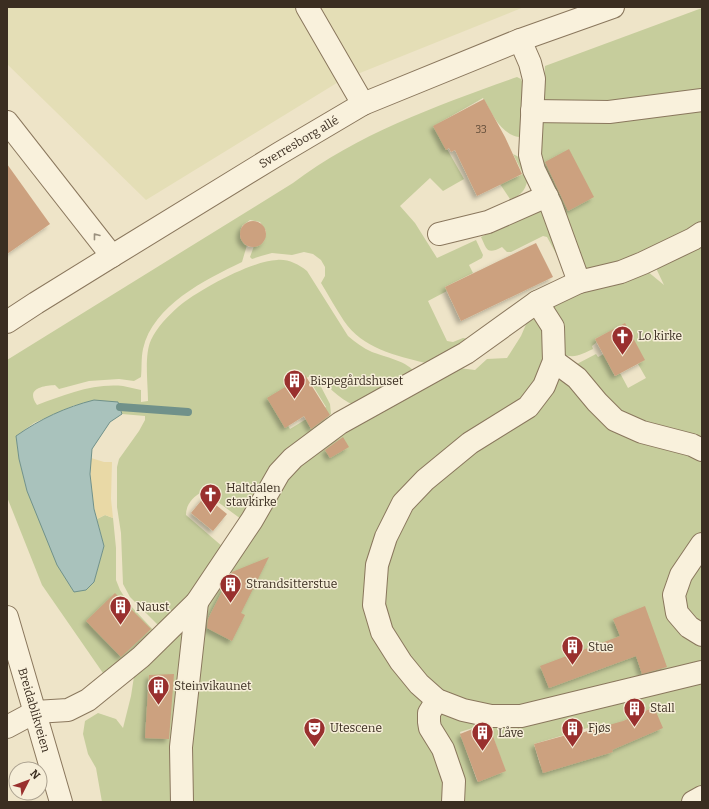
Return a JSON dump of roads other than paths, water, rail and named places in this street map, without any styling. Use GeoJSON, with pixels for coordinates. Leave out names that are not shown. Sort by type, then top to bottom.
{"type":"FeatureCollection","features":[{"type":"Feature","properties":{"kind":"street"},"geometry":{"type":"LineString","coordinates":[[307,7],[363,104]]}},
{"type":"Feature","properties":{"kind":"street","name":"Sverresborg allé"},"geometry":{"type":"LineString","coordinates":[[7,322],[280,153],[363,104],[520,40],[613,7]]}},
{"type":"Feature","properties":{"kind":"street"},"geometry":{"type":"LineString","coordinates":[[520,40],[530,63],[534,80],[530,155],[534,170],[546,196],[579,282]]}},
{"type":"Feature","properties":{"kind":"street"},"geometry":{"type":"LineString","coordinates":[[532,111],[609,112],[702,100]]}},
{"type":"Feature","properties":{"kind":"street"},"geometry":{"type":"LineString","coordinates":[[7,122],[112,256]]}},
{"type":"Feature","properties":{"kind":"street"},"geometry":{"type":"LineString","coordinates":[[439,234],[488,222],[546,196]]}},
{"type":"Feature","properties":{"kind":"street"},"geometry":{"type":"LineString","coordinates":[[7,727],[35,712],[68,710],[88,700],[142,657],[197,602],[252,520],[279,473],[293,458],[340,423],[466,352],[537,302],[579,282],[628,269],[702,233]]}},
{"type":"Feature","properties":{"kind":"street"},"geometry":{"type":"LineString","coordinates":[[537,302],[553,328],[554,362],[544,386],[528,407],[470,443],[426,480],[403,503],[386,537],[377,565],[374,605],[382,632],[401,662],[420,684],[437,700],[463,710],[491,716],[521,716],[702,672]]}},
{"type":"Feature","properties":{"kind":"street"},"geometry":{"type":"LineString","coordinates":[[554,362],[577,378],[597,402],[616,420],[642,432],[692,445],[702,450]]}},
{"type":"Feature","properties":{"kind":"street"},"geometry":{"type":"LineString","coordinates":[[702,544],[681,575],[674,595],[677,613],[689,627],[702,635]]}},
{"type":"Feature","properties":{"kind":"street"},"geometry":{"type":"LineString","coordinates":[[182,802],[181,747],[197,602]]}},
{"type":"Feature","properties":{"kind":"street","name":"Breidablikveien"},"geometry":{"type":"LineString","coordinates":[[7,617],[61,802]]}},
{"type":"Feature","properties":{"kind":"street"},"geometry":{"type":"LineString","coordinates":[[437,700],[429,713],[429,722],[430,728],[443,749],[454,781],[453,802]]}},
{"type":"Feature","properties":{"kind":"street"},"geometry":{"type":"LineString","coordinates":[[693,802],[702,798]]}},
{"type":"Feature","properties":{"kind":"water"},"geometry":{"type":"Polygon","coordinates":[[[94,400],[118,402],[122,414],[110,422],[92,449],[90,474],[94,509],[104,546],[94,582],[86,590],[74,592],[57,565],[27,491],[19,459],[16,436],[34,424],[54,414],[73,406],[94,400]]]}},
{"type":"Feature","properties":{"kind":"waterway"},"geometry":{"type":"LineString","coordinates":[[120,407],[188,412]]}},
{"type":"Feature","properties":{"kind":"place","name":"Lo kirke"},"geometry":{"type":"Point","coordinates":[623,356]}},
{"type":"Feature","properties":{"kind":"place","name":"Bispegårdshuset"},"geometry":{"type":"Point","coordinates":[295,400]}},
{"type":"Feature","properties":{"kind":"place","name":"Haltdalen stavkirke"},"geometry":{"type":"Point","coordinates":[210,514]}},
{"type":"Feature","properties":{"kind":"place","name":"Strandsitterstue"},"geometry":{"type":"Point","coordinates":[230,604]}},
{"type":"Feature","properties":{"kind":"place","name":"Naust"},"geometry":{"type":"Point","coordinates":[120,626]}},
{"type":"Feature","properties":{"kind":"place","name":"Stue"},"geometry":{"type":"Point","coordinates":[573,666]}},
{"type":"Feature","properties":{"kind":"place","name":"Steinvikaunet"},"geometry":{"type":"Point","coordinates":[159,706]}},
{"type":"Feature","properties":{"kind":"place","name":"Stall"},"geometry":{"type":"Point","coordinates":[635,728]}},
{"type":"Feature","properties":{"kind":"place","name":"Utescene"},"geometry":{"type":"Point","coordinates":[314,748]}},
{"type":"Feature","properties":{"kind":"place","name":"Fjøs"},"geometry":{"type":"Point","coordinates":[573,748]}},
{"type":"Feature","properties":{"kind":"place","name":"Låve"},"geometry":{"type":"Point","coordinates":[483,752]}}]}
